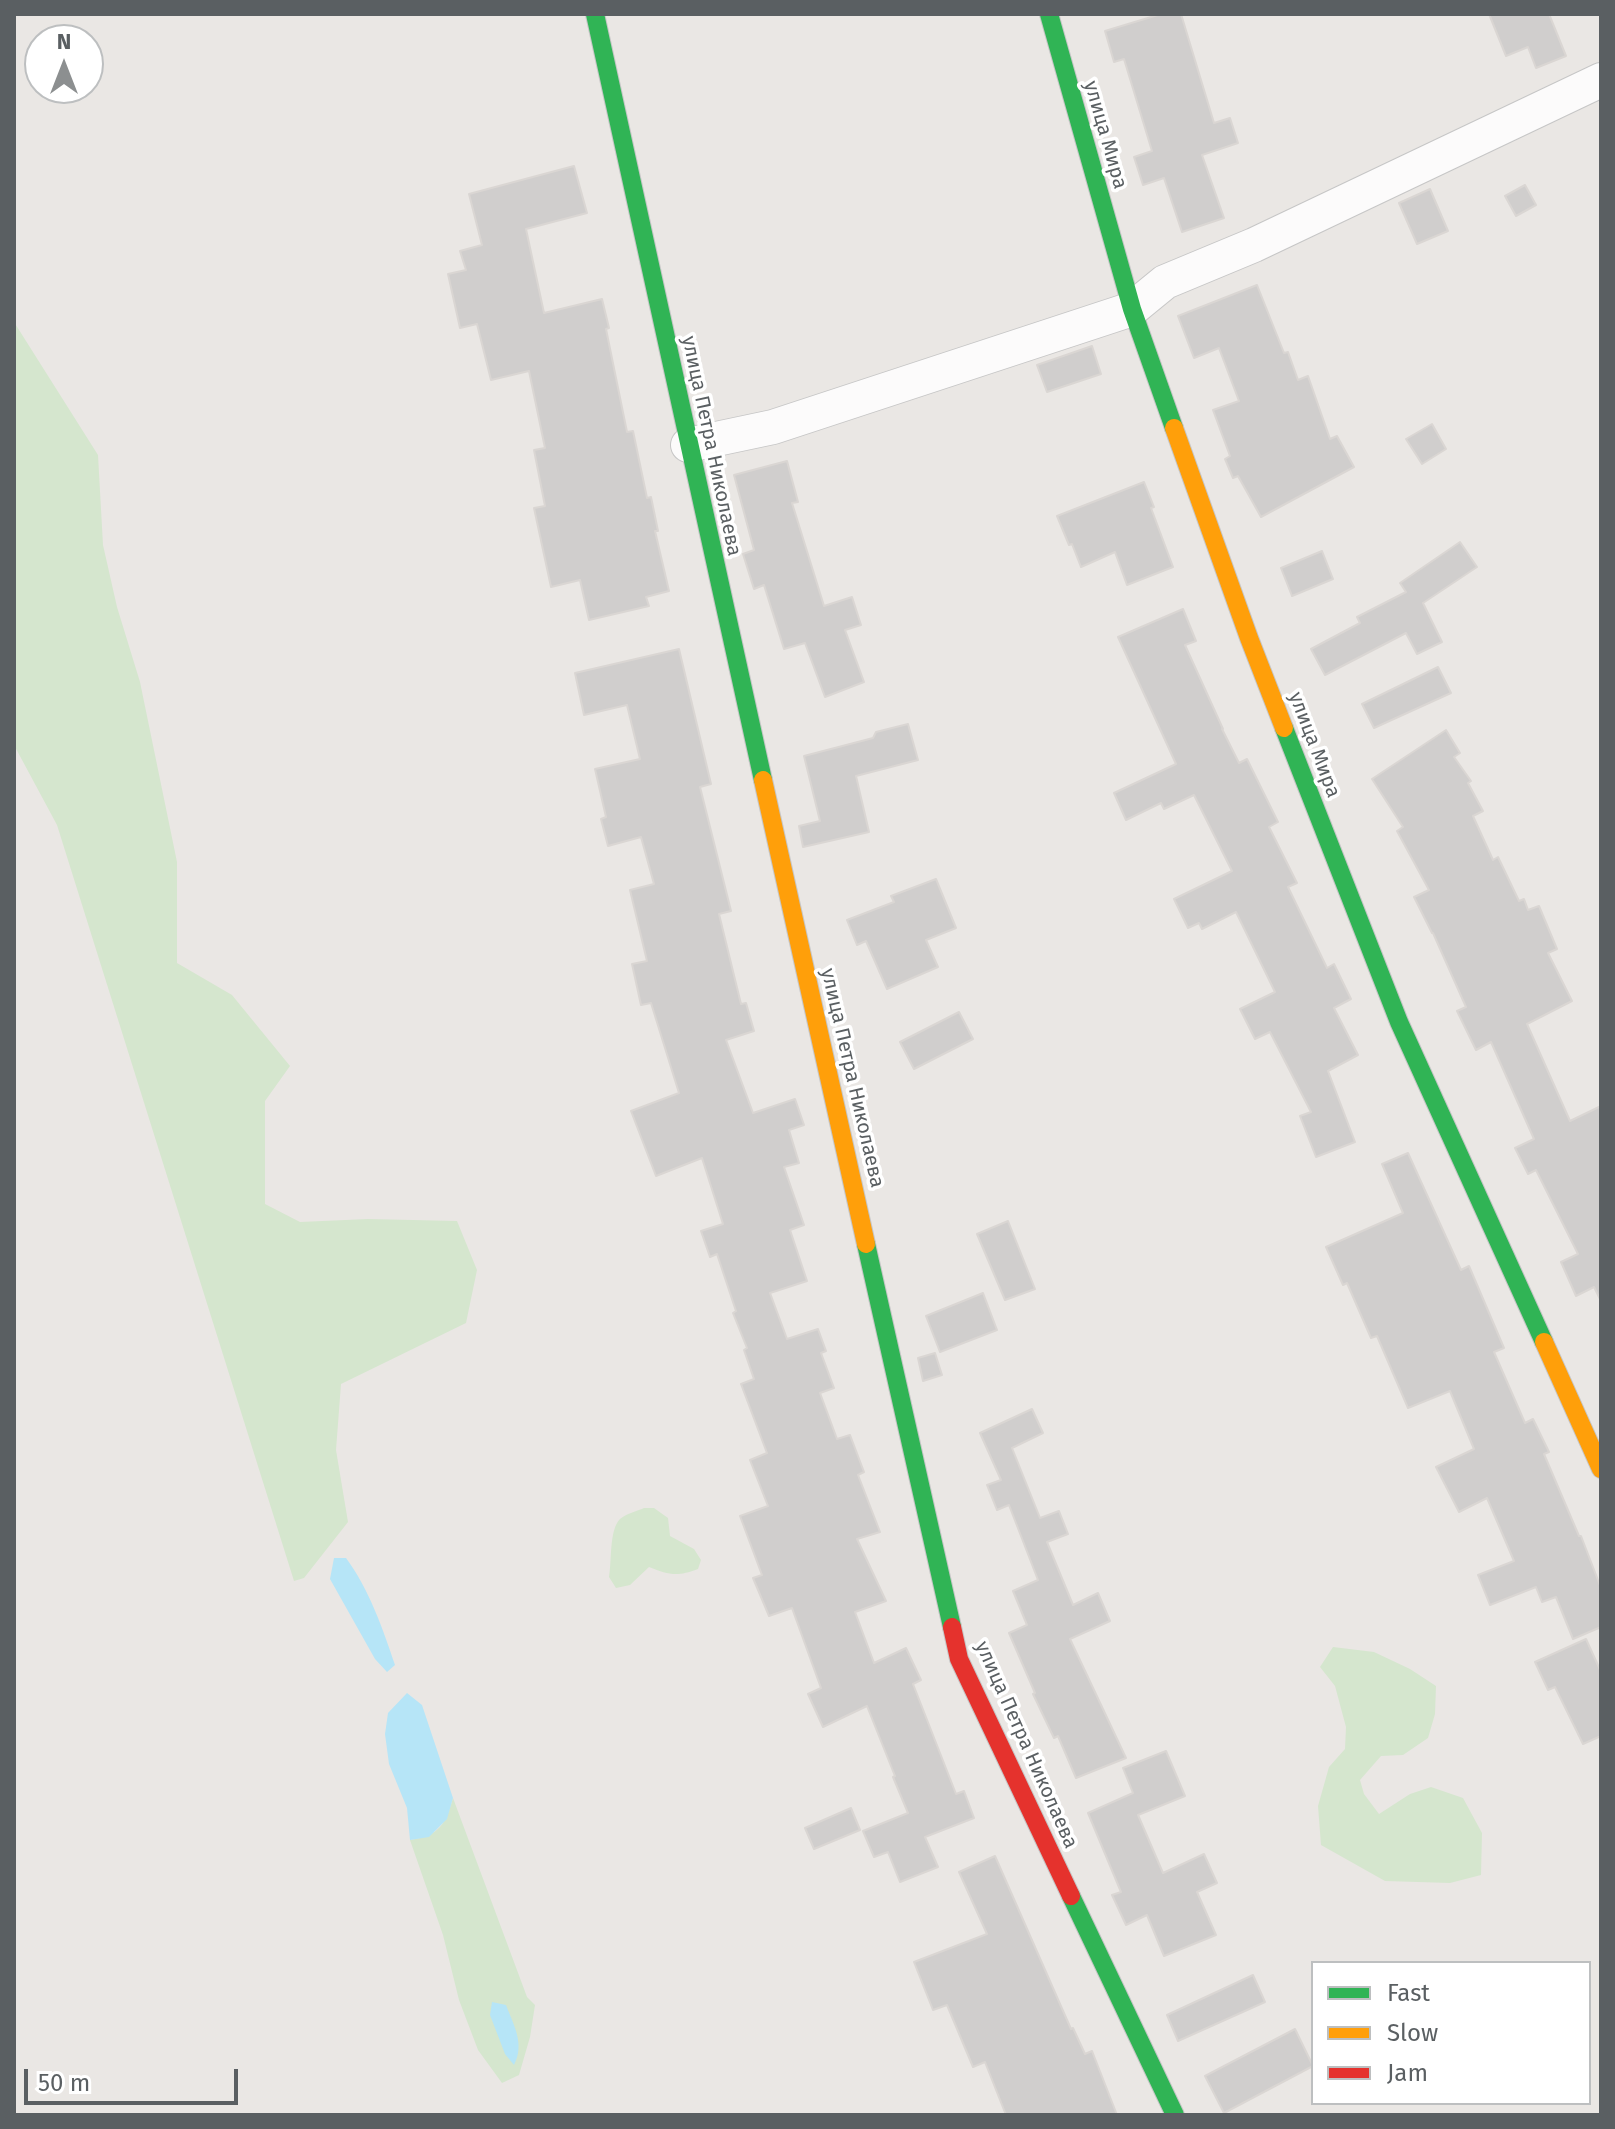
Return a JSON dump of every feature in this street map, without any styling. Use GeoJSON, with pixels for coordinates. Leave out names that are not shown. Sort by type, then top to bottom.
{"type":"FeatureCollection","features":[{"type":"Feature","properties":{"kind":"street","name":"улица Петра Николаева"},"geometry":{"type":"LineString","coordinates":[[595,14],[959,1659],[1175,2115]]}},
{"type":"Feature","properties":{"kind":"street","name":"улица Мира"},"geometry":{"type":"LineString","coordinates":[[1049,14],[1132,309],[1249,638],[1399,1022],[1601,1469]]}},
{"type":"Feature","properties":{"kind":"street"},"geometry":{"type":"LineString","coordinates":[[688,445],[773,427],[1132,309],[1165,282],[1254,245],[1601,80]]}},
{"type":"Feature","properties":{"kind":"green space"},"geometry":{"type":"Polygon","coordinates":[[[14,322],[98,455],[103,545],[117,607],[140,682],[177,862],[177,963],[232,995],[290,1066],[265,1101],[265,1204],[300,1222],[368,1219],[457,1221],[477,1270],[466,1323],[341,1384],[336,1450],[348,1522],[304,1578],[294,1581],[57,825],[14,745],[14,322]]]}},
{"type":"Feature","properties":{"kind":"green space"},"geometry":{"type":"Polygon","coordinates":[[[654,1508],[668,1518],[670,1536],[694,1549],[701,1560],[698,1569],[673,1574],[649,1567],[630,1585],[616,1588],[609,1577],[616,1524],[628,1514],[654,1508]]]}},
{"type":"Feature","properties":{"kind":"green space"},"geometry":{"type":"Polygon","coordinates":[[[1333,1647],[1374,1652],[1410,1669],[1436,1686],[1435,1714],[1428,1738],[1403,1755],[1381,1756],[1360,1780],[1364,1794],[1379,1814],[1410,1794],[1431,1787],[1463,1798],[1482,1833],[1481,1875],[1450,1883],[1385,1881],[1321,1845],[1318,1806],[1329,1767],[1345,1749],[1346,1727],[1335,1686],[1320,1667],[1333,1647]]]}},
{"type":"Feature","properties":{"kind":"green space"},"geometry":{"type":"Polygon","coordinates":[[[453,1798],[527,1997],[535,2005],[519,2075],[502,2083],[478,2050],[459,2000],[443,1935],[410,1840],[435,1832],[444,1822],[453,1798]]]}},
{"type":"Feature","properties":{"kind":"water"},"geometry":{"type":"Polygon","coordinates":[[[334,1558],[346,1558],[368,1596],[395,1665],[387,1672],[375,1659],[330,1579],[334,1558]]]}},
{"type":"Feature","properties":{"kind":"water"},"geometry":{"type":"Polygon","coordinates":[[[407,1693],[422,1705],[453,1798],[447,1819],[429,1837],[410,1840],[407,1808],[389,1764],[385,1734],[388,1713],[407,1693]]]}},
{"type":"Feature","properties":{"kind":"water"},"geometry":{"type":"Polygon","coordinates":[[[492,2002],[506,2005],[515,2028],[519,2050],[514,2065],[505,2054],[490,2015],[492,2002]]]}},
{"type":"Feature","properties":{"kind":"building"},"geometry":{"type":"Polygon","coordinates":[[[1161,14],[1181,14],[1214,123],[1230,118],[1238,143],[1202,155],[1224,218],[1182,232],[1164,178],[1143,185],[1134,157],[1152,151],[1124,59],[1114,62],[1105,31],[1161,14]]]}},
{"type":"Feature","properties":{"kind":"building"},"geometry":{"type":"Polygon","coordinates":[[[1489,14],[1549,14],[1566,56],[1536,68],[1528,47],[1506,56],[1489,14]]]}},
{"type":"Feature","properties":{"kind":"building"},"geometry":{"type":"Polygon","coordinates":[[[574,166],[587,213],[526,229],[544,313],[602,299],[627,432],[633,431],[647,498],[651,497],[658,531],[655,531],[669,591],[646,597],[649,606],[589,620],[580,580],[551,587],[534,508],[545,506],[534,450],[545,448],[529,371],[491,380],[477,324],[460,328],[448,274],[466,270],[460,251],[482,245],[469,194],[574,166]]]}},
{"type":"Feature","properties":{"kind":"building"},"geometry":{"type":"Polygon","coordinates":[[[1525,185],[1536,205],[1516,216],[1505,196],[1525,185]]]}},
{"type":"Feature","properties":{"kind":"building"},"geometry":{"type":"Polygon","coordinates":[[[1430,189],[1448,231],[1417,244],[1399,203],[1430,189]]]}},
{"type":"Feature","properties":{"kind":"building"},"geometry":{"type":"Polygon","coordinates":[[[1257,285],[1298,380],[1308,376],[1330,439],[1337,436],[1354,467],[1261,517],[1238,476],[1233,478],[1225,459],[1230,456],[1213,410],[1239,401],[1219,348],[1194,358],[1178,316],[1257,285]]]}},
{"type":"Feature","properties":{"kind":"building"},"geometry":{"type":"Polygon","coordinates":[[[1092,346],[1101,374],[1047,392],[1037,365],[1092,346]]]}},
{"type":"Feature","properties":{"kind":"building"},"geometry":{"type":"Polygon","coordinates":[[[1432,424],[1446,449],[1422,464],[1406,439],[1432,424]]]}},
{"type":"Feature","properties":{"kind":"building"},"geometry":{"type":"Polygon","coordinates":[[[787,461],[798,502],[792,503],[824,606],[852,597],[861,625],[845,630],[864,682],[825,697],[805,643],[784,649],[764,585],[754,589],[743,554],[754,550],[734,475],[787,461]]]}},
{"type":"Feature","properties":{"kind":"building"},"geometry":{"type":"Polygon","coordinates":[[[1144,482],[1173,567],[1127,585],[1115,552],[1081,567],[1057,516],[1144,482]]]}},
{"type":"Feature","properties":{"kind":"building"},"geometry":{"type":"Polygon","coordinates":[[[1460,542],[1477,567],[1423,603],[1442,642],[1417,654],[1406,633],[1325,675],[1311,649],[1360,623],[1357,617],[1406,592],[1400,583],[1460,542]]]}},
{"type":"Feature","properties":{"kind":"building"},"geometry":{"type":"Polygon","coordinates":[[[1322,551],[1333,579],[1292,596],[1281,568],[1322,551]]]}},
{"type":"Feature","properties":{"kind":"building"},"geometry":{"type":"Polygon","coordinates":[[[1183,609],[1196,641],[1185,645],[1222,729],[1239,763],[1247,759],[1278,822],[1269,827],[1297,883],[1288,887],[1327,968],[1334,964],[1351,999],[1334,1008],[1358,1055],[1328,1071],[1355,1142],[1316,1157],[1300,1116],[1311,1112],[1270,1032],[1255,1039],[1240,1009],[1275,992],[1236,912],[1202,929],[1199,923],[1188,928],[1174,899],[1232,871],[1194,795],[1164,809],[1161,803],[1126,820],[1114,793],[1176,764],[1118,637],[1183,609]]]}},
{"type":"Feature","properties":{"kind":"building"},"geometry":{"type":"Polygon","coordinates":[[[679,649],[711,784],[700,787],[731,911],[719,914],[741,1004],[746,1003],[754,1031],[726,1040],[753,1113],[795,1099],[804,1125],[789,1130],[799,1163],[784,1167],[804,1225],[790,1230],[807,1281],[770,1293],[787,1339],[818,1329],[826,1351],[821,1353],[834,1388],[820,1393],[837,1439],[850,1435],[864,1472],[858,1475],[880,1532],[857,1539],[886,1601],[855,1612],[874,1663],[906,1648],[921,1680],[913,1684],[956,1794],[964,1791],[974,1818],[925,1837],[938,1867],[900,1882],[888,1852],[874,1857],[863,1831],[908,1813],[867,1706],[823,1727],[808,1694],[821,1688],[792,1608],[769,1616],[753,1578],[762,1575],[740,1516],[768,1506],[750,1460],[767,1453],[741,1384],[754,1379],[744,1350],[747,1348],[733,1313],[736,1311],[717,1254],[710,1257],[701,1231],[723,1224],[702,1158],[656,1176],[631,1111],[679,1093],[651,1003],[641,1005],[632,964],[647,961],[630,890],[654,884],[641,837],[608,846],[601,819],[606,817],[595,769],[640,759],[627,705],[584,715],[575,673],[679,649]]]}},
{"type":"Feature","properties":{"kind":"building"},"geometry":{"type":"Polygon","coordinates":[[[1438,667],[1451,693],[1374,728],[1362,704],[1438,667]]]}},
{"type":"Feature","properties":{"kind":"building"},"geometry":{"type":"Polygon","coordinates":[[[908,724],[918,760],[856,776],[869,832],[803,847],[799,826],[820,821],[804,756],[873,738],[876,732],[908,724]]]}},
{"type":"Feature","properties":{"kind":"building"},"geometry":{"type":"Polygon","coordinates":[[[1446,730],[1460,753],[1454,757],[1471,781],[1468,783],[1483,811],[1473,816],[1493,860],[1498,857],[1519,901],[1524,899],[1528,910],[1539,906],[1557,949],[1548,953],[1572,1001],[1527,1024],[1570,1121],[1601,1106],[1601,1301],[1594,1287],[1576,1296],[1561,1262],[1578,1254],[1536,1170],[1528,1174],[1515,1148],[1534,1139],[1491,1042],[1476,1050],[1457,1011],[1466,1007],[1414,897],[1429,890],[1397,831],[1403,827],[1372,779],[1446,730]]]}},
{"type":"Feature","properties":{"kind":"building"},"geometry":{"type":"Polygon","coordinates":[[[936,879],[956,928],[926,940],[938,967],[887,989],[866,941],[857,945],[847,920],[894,902],[891,896],[936,879]]]}},
{"type":"Feature","properties":{"kind":"building"},"geometry":{"type":"Polygon","coordinates":[[[959,1012],[973,1039],[914,1069],[900,1042],[959,1012]]]}},
{"type":"Feature","properties":{"kind":"building"},"geometry":{"type":"Polygon","coordinates":[[[1408,1153],[1461,1270],[1469,1266],[1504,1348],[1494,1352],[1525,1423],[1533,1419],[1549,1452],[1544,1454],[1601,1588],[1601,1627],[1573,1639],[1556,1597],[1542,1602],[1536,1587],[1490,1605],[1478,1575],[1514,1561],[1487,1498],[1459,1512],[1436,1467],[1474,1449],[1450,1391],[1408,1408],[1377,1336],[1371,1338],[1347,1283],[1343,1285],[1326,1247],[1403,1213],[1382,1164],[1408,1153]]]}},
{"type":"Feature","properties":{"kind":"building"},"geometry":{"type":"Polygon","coordinates":[[[1008,1221],[1035,1289],[1005,1300],[977,1234],[1008,1221]]]}},
{"type":"Feature","properties":{"kind":"building"},"geometry":{"type":"Polygon","coordinates":[[[983,1293],[997,1330],[940,1352],[926,1316],[983,1293]]]}},
{"type":"Feature","properties":{"kind":"building"},"geometry":{"type":"Polygon","coordinates":[[[935,1353],[942,1375],[923,1381],[918,1358],[935,1353]]]}},
{"type":"Feature","properties":{"kind":"building"},"geometry":{"type":"Polygon","coordinates":[[[1032,1409],[1043,1433],[1012,1448],[1040,1518],[1059,1511],[1068,1534],[1047,1542],[1073,1605],[1098,1593],[1110,1621],[1070,1639],[1126,1758],[1076,1778],[1058,1736],[1054,1738],[1033,1694],[1009,1633],[1027,1625],[1013,1591],[1038,1580],[1009,1505],[997,1510],[987,1485],[1001,1480],[980,1433],[1032,1409]]]}},
{"type":"Feature","properties":{"kind":"building"},"geometry":{"type":"Polygon","coordinates":[[[1586,1639],[1601,1672],[1601,1736],[1583,1744],[1555,1687],[1548,1690],[1535,1662],[1586,1639]]]}},
{"type":"Feature","properties":{"kind":"building"},"geometry":{"type":"Polygon","coordinates":[[[1166,1751],[1185,1796],[1138,1815],[1163,1873],[1204,1854],[1217,1883],[1197,1892],[1216,1935],[1164,1956],[1147,1915],[1126,1925],[1112,1895],[1121,1892],[1088,1813],[1133,1793],[1123,1768],[1166,1751]]]}},
{"type":"Feature","properties":{"kind":"building"},"geometry":{"type":"Polygon","coordinates":[[[851,1808],[860,1830],[814,1849],[805,1828],[851,1808]]]}},
{"type":"Feature","properties":{"kind":"building"},"geometry":{"type":"Polygon","coordinates":[[[995,1856],[1071,2029],[1085,2054],[1092,2051],[1117,2115],[1006,2115],[985,2062],[973,2067],[947,2005],[933,2010],[914,1962],[987,1934],[959,1872],[995,1856]]]}},
{"type":"Feature","properties":{"kind":"building"},"geometry":{"type":"Polygon","coordinates":[[[1253,1975],[1265,2002],[1178,2041],[1167,2015],[1253,1975]]]}},
{"type":"Feature","properties":{"kind":"building"},"geometry":{"type":"Polygon","coordinates":[[[1295,2029],[1311,2062],[1311,2067],[1224,2113],[1205,2076],[1295,2029]]]}},
{"type":"Feature","properties":{"kind":"traffic: fast"},"geometry":{"type":"LineString","coordinates":[[595,14],[763,780]]}},
{"type":"Feature","properties":{"kind":"traffic: fast"},"geometry":{"type":"LineString","coordinates":[[1049,14],[1132,309],[1174,428]]}},
{"type":"Feature","properties":{"kind":"traffic: fast"},"geometry":{"type":"LineString","coordinates":[[1284,728],[1399,1022],[1544,1342]]}},
{"type":"Feature","properties":{"kind":"traffic: fast"},"geometry":{"type":"LineString","coordinates":[[866,1244],[952,1627]]}},
{"type":"Feature","properties":{"kind":"traffic: fast"},"geometry":{"type":"LineString","coordinates":[[1071,1896],[1175,2115]]}},
{"type":"Feature","properties":{"kind":"traffic: slow"},"geometry":{"type":"LineString","coordinates":[[1174,428],[1284,728]]}},
{"type":"Feature","properties":{"kind":"traffic: slow"},"geometry":{"type":"LineString","coordinates":[[763,780],[866,1244]]}},
{"type":"Feature","properties":{"kind":"traffic: slow"},"geometry":{"type":"LineString","coordinates":[[1544,1342],[1601,1469]]}},
{"type":"Feature","properties":{"kind":"traffic: jam"},"geometry":{"type":"LineString","coordinates":[[952,1627],[959,1659],[1071,1896]]}}]}
